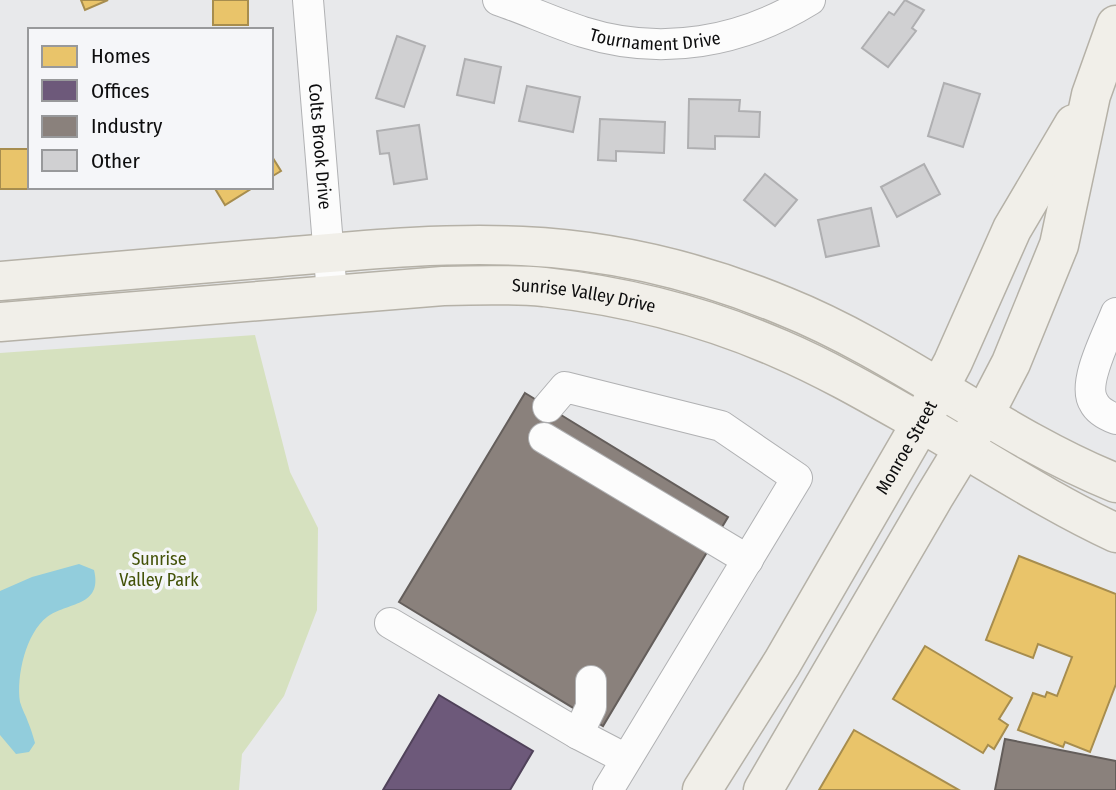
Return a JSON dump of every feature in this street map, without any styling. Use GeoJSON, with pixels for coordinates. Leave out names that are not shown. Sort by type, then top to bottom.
{"type":"FeatureCollection","features":[{"type":"Feature","properties":{"kind":"main road","name":"Monroe Street"},"geometry":{"type":"LineString","coordinates":[[763,790],[984,415],[1011,363],[1059,245],[1091,95],[1116,25]]}},
{"type":"Feature","properties":{"kind":"main road","name":"Monroe Street"},"geometry":{"type":"LineString","coordinates":[[702,790],[782,663],[921,423],[953,362],[1012,229],[1091,95]]}},
{"type":"Feature","properties":{"kind":"main road"},"geometry":{"type":"LineString","coordinates":[[0,281],[446,245],[557,248],[600,253],[712,280],[786,306],[844,334],[1048,451],[1116,483]]}},
{"type":"Feature","properties":{"kind":"main road","name":"Sunrise Valley Drive"},"geometry":{"type":"LineString","coordinates":[[0,322],[421,287],[511,285],[578,292],[646,304],[719,325],[781,349],[839,377],[1074,512],[1116,533]]}},
{"type":"Feature","properties":{"kind":"street","name":"Colts Brook Drive"},"geometry":{"type":"LineString","coordinates":[[308,0],[332,294]]}},
{"type":"Feature","properties":{"kind":"street","name":"Tournament Drive"},"geometry":{"type":"LineString","coordinates":[[498,0],[583,32],[614,40],[653,44],[690,43],[728,37],[786,15],[810,0]]}},
{"type":"Feature","properties":{"kind":"street"},"geometry":{"type":"LineString","coordinates":[[1116,313],[1090,379],[1093,403],[1107,416],[1116,419]]}},
{"type":"Feature","properties":{"kind":"street"},"geometry":{"type":"LineString","coordinates":[[548,407],[565,387],[722,426],[797,478],[608,790]]}},
{"type":"Feature","properties":{"kind":"street"},"geometry":{"type":"LineString","coordinates":[[544,438],[748,560]]}},
{"type":"Feature","properties":{"kind":"street"},"geometry":{"type":"LineString","coordinates":[[390,623],[626,760]]}},
{"type":"Feature","properties":{"kind":"street"},"geometry":{"type":"LineString","coordinates":[[578,734],[591,708],[591,681]]}},
{"type":"Feature","properties":{"kind":"green space","name":"Sunrise Valley Park"},"geometry":{"type":"Polygon","coordinates":[[[255,335],[290,472],[318,528],[317,610],[284,696],[242,754],[239,790],[0,790],[0,353],[255,335]]]}},
{"type":"Feature","properties":{"kind":"water"},"geometry":{"type":"Polygon","coordinates":[[[79,564],[94,570],[93,591],[81,602],[47,617],[33,633],[24,656],[20,702],[35,743],[29,752],[16,754],[0,735],[0,591],[32,577],[79,564]]]}},
{"type":"Feature","properties":{"kind":"building: Homes"},"geometry":{"type":"Polygon","coordinates":[[[81,0],[108,0],[85,10],[81,0]]]}},
{"type":"Feature","properties":{"kind":"building: Homes"},"geometry":{"type":"Polygon","coordinates":[[[213,0],[248,0],[248,25],[213,25],[213,0]]]}},
{"type":"Feature","properties":{"kind":"building: Homes"},"geometry":{"type":"Polygon","coordinates":[[[0,149],[28,149],[28,189],[0,189],[0,149]]]}},
{"type":"Feature","properties":{"kind":"building: Homes"},"geometry":{"type":"Polygon","coordinates":[[[273,158],[281,171],[273,176],[273,158]]]}},
{"type":"Feature","properties":{"kind":"building: Homes"},"geometry":{"type":"Polygon","coordinates":[[[215,189],[251,189],[225,205],[215,189]]]}},
{"type":"Feature","properties":{"kind":"building: Homes"},"geometry":{"type":"Polygon","coordinates":[[[1019,556],[1116,594],[1116,684],[1090,752],[1065,742],[1063,747],[1018,730],[1033,693],[1045,697],[1047,692],[1057,696],[1072,657],[1038,644],[1033,658],[986,640],[1019,556]]]}},
{"type":"Feature","properties":{"kind":"building: Homes"},"geometry":{"type":"Polygon","coordinates":[[[925,646],[1012,698],[999,719],[1008,725],[994,749],[988,745],[983,753],[893,699],[925,646]]]}},
{"type":"Feature","properties":{"kind":"building: Homes"},"geometry":{"type":"Polygon","coordinates":[[[854,730],[959,790],[819,790],[854,730]]]}},
{"type":"Feature","properties":{"kind":"building: Offices"},"geometry":{"type":"Polygon","coordinates":[[[439,695],[533,751],[510,790],[383,790],[439,695]]]}},
{"type":"Feature","properties":{"kind":"building: Industry"},"geometry":{"type":"Polygon","coordinates":[[[525,393],[728,517],[603,726],[399,602],[525,393]]]}},
{"type":"Feature","properties":{"kind":"building: Industry"},"geometry":{"type":"Polygon","coordinates":[[[1005,739],[1116,761],[1116,790],[995,790],[1005,739]]]}},
{"type":"Feature","properties":{"kind":"building: Other"},"geometry":{"type":"Polygon","coordinates":[[[905,0],[924,10],[912,28],[916,31],[888,67],[862,48],[889,12],[894,15],[905,0]]]}},
{"type":"Feature","properties":{"kind":"building: Other"},"geometry":{"type":"Polygon","coordinates":[[[397,36],[425,46],[404,107],[376,98],[397,36]]]}},
{"type":"Feature","properties":{"kind":"building: Other"},"geometry":{"type":"Polygon","coordinates":[[[465,59],[501,67],[494,103],[457,95],[465,59]]]}},
{"type":"Feature","properties":{"kind":"building: Other"},"geometry":{"type":"Polygon","coordinates":[[[944,83],[980,94],[963,147],[928,136],[944,83]]]}},
{"type":"Feature","properties":{"kind":"building: Other"},"geometry":{"type":"Polygon","coordinates":[[[527,86],[580,97],[573,132],[519,121],[527,86]]]}},
{"type":"Feature","properties":{"kind":"building: Other"},"geometry":{"type":"Polygon","coordinates":[[[689,99],[740,100],[739,111],[760,112],[759,137],[715,136],[715,149],[688,148],[689,99]]]}},
{"type":"Feature","properties":{"kind":"building: Other"},"geometry":{"type":"Polygon","coordinates":[[[600,119],[665,122],[664,153],[616,151],[616,161],[598,160],[600,119]]]}},
{"type":"Feature","properties":{"kind":"building: Other"},"geometry":{"type":"Polygon","coordinates":[[[419,125],[427,179],[394,184],[389,153],[380,154],[377,131],[419,125]]]}},
{"type":"Feature","properties":{"kind":"building: Other"},"geometry":{"type":"Polygon","coordinates":[[[924,164],[940,194],[897,217],[881,187],[924,164]]]}},
{"type":"Feature","properties":{"kind":"building: Other"},"geometry":{"type":"Polygon","coordinates":[[[765,174],[797,200],[775,226],[744,200],[765,174]]]}},
{"type":"Feature","properties":{"kind":"building: Other"},"geometry":{"type":"Polygon","coordinates":[[[871,208],[879,246],[826,257],[818,220],[871,208]]]}}]}
